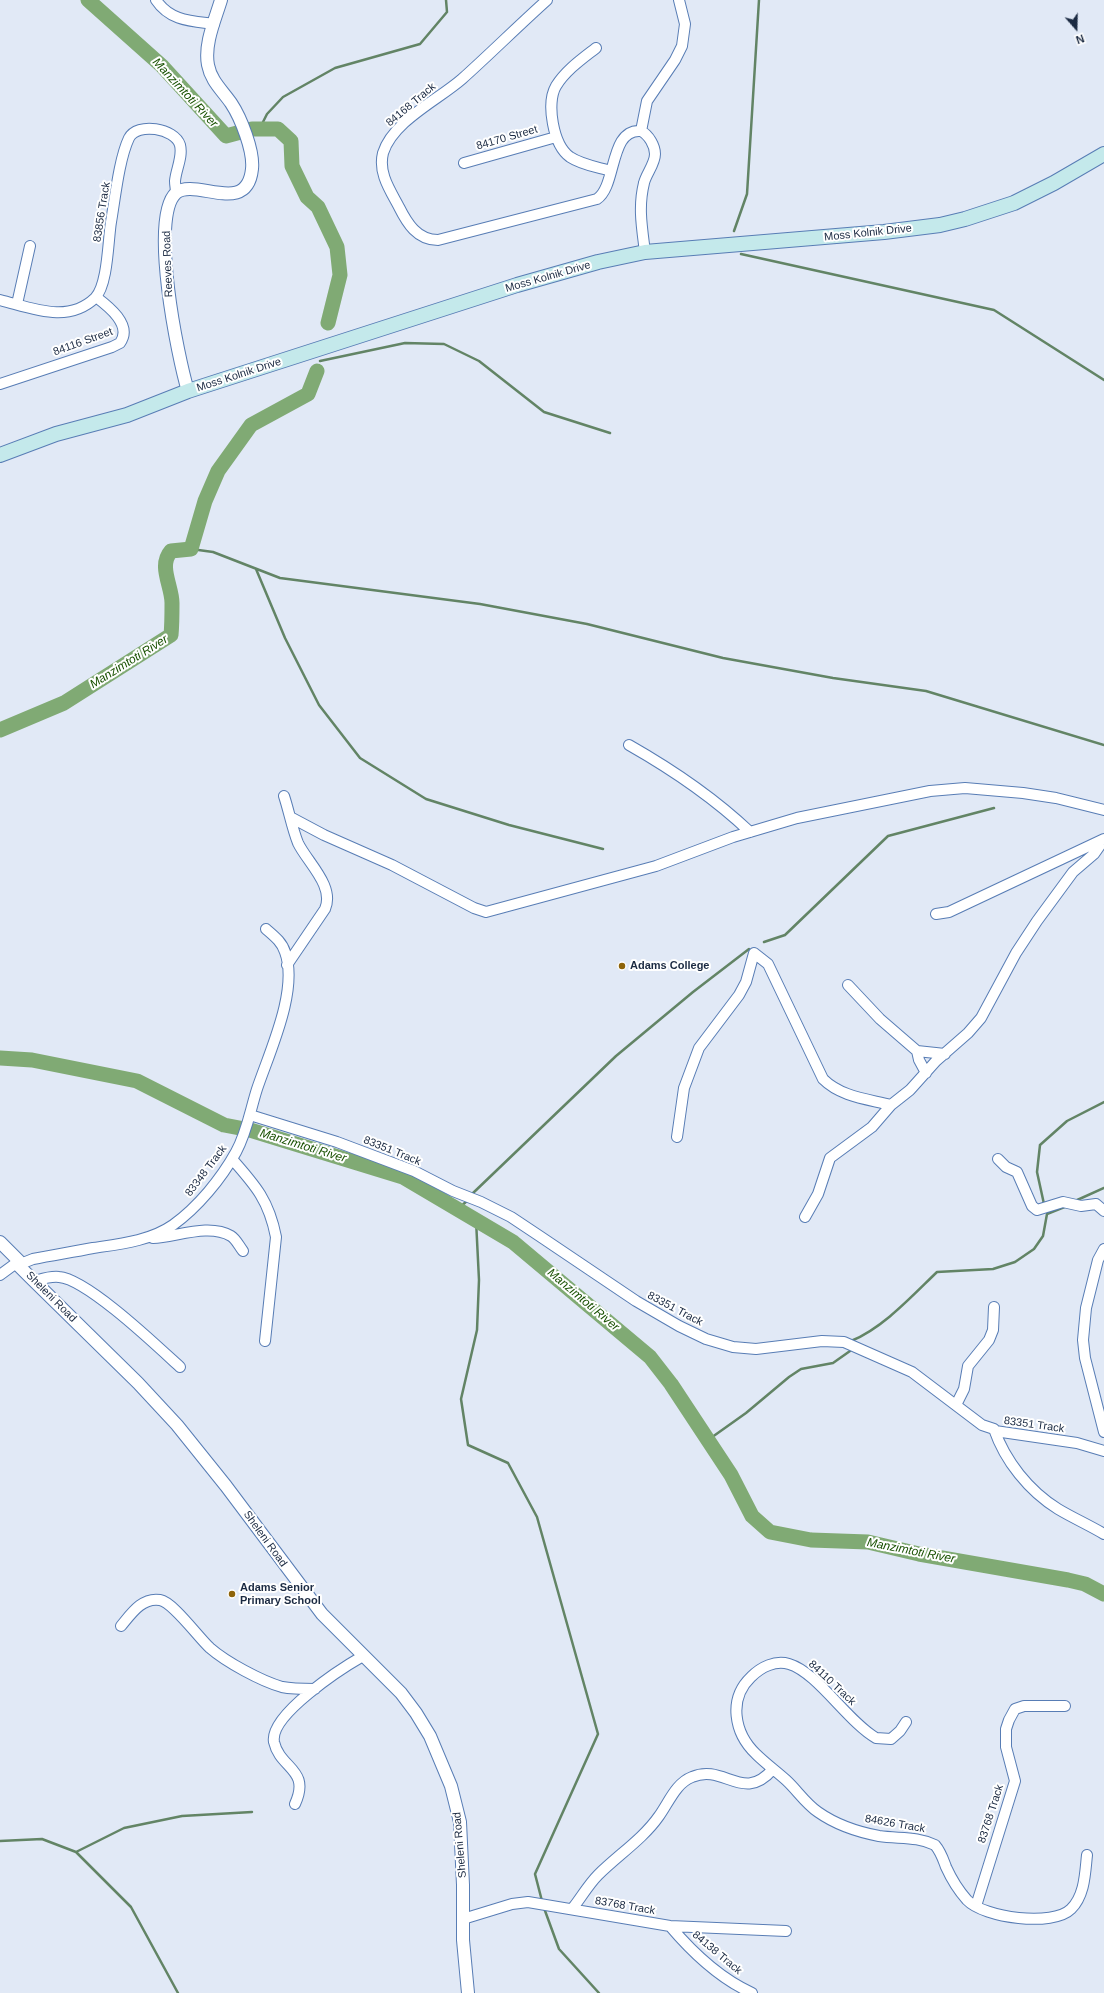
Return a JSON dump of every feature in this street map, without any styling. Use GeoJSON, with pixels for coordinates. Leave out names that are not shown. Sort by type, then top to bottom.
{"type":"FeatureCollection","features":[{"type":"Feature","properties":{"kind":"main road","name":"Moss Kolnik Drive"},"geometry":{"type":"LineString","coordinates":[[0,455],[56,434],[127,415],[188,391],[517,285],[598,262],[645,252],[877,233],[946,223],[971,217],[1014,202],[1054,183],[1104,154]]}},
{"type":"Feature","properties":{"kind":"street"},"geometry":{"type":"LineString","coordinates":[[156,0],[171,16],[179,19],[214,24]]}},
{"type":"Feature","properties":{"kind":"street"},"geometry":{"type":"LineString","coordinates":[[176,193],[183,189],[232,194],[242,190],[248,182],[251,172],[249,150],[240,121],[209,72],[207,56],[221,0]]}},
{"type":"Feature","properties":{"kind":"street","name":"84168 Track"},"geometry":{"type":"LineString","coordinates":[[547,0],[461,80],[418,112],[394,134],[387,144],[383,155],[382,168],[385,180],[406,221],[416,232],[428,239],[438,240],[593,201],[602,196],[605,190],[622,141],[630,133],[641,131]]}},
{"type":"Feature","properties":{"kind":"street"},"geometry":{"type":"LineString","coordinates":[[645,252],[640,214],[640,199],[644,182],[655,157],[655,152],[651,141],[641,131],[647,101],[675,60],[682,46],[685,24],[679,0]]}},
{"type":"Feature","properties":{"kind":"street"},"geometry":{"type":"LineString","coordinates":[[596,48],[567,73],[553,91],[551,106],[556,137],[569,156],[578,161],[611,171]]}},
{"type":"Feature","properties":{"kind":"street","name":"83856 Track"},"geometry":{"type":"LineString","coordinates":[[96,298],[103,280],[111,221],[124,153],[128,139],[136,130],[145,129],[165,132],[175,137],[181,153],[175,181],[176,193]]}},
{"type":"Feature","properties":{"kind":"street","name":"84170 Street"},"geometry":{"type":"LineString","coordinates":[[464,163],[556,137]]}},
{"type":"Feature","properties":{"kind":"street","name":"Reeves Road"},"geometry":{"type":"LineString","coordinates":[[176,193],[170,201],[167,220],[165,241],[167,278],[173,329],[188,391]]}},
{"type":"Feature","properties":{"kind":"street"},"geometry":{"type":"LineString","coordinates":[[17,304],[30,246]]}},
{"type":"Feature","properties":{"kind":"street"},"geometry":{"type":"LineString","coordinates":[[0,300],[55,312],[71,312],[85,306],[96,298]]}},
{"type":"Feature","properties":{"kind":"street","name":"84116 Street"},"geometry":{"type":"LineString","coordinates":[[0,384],[120,343],[124,334],[119,321],[111,309],[96,298]]}},
{"type":"Feature","properties":{"kind":"street"},"geometry":{"type":"LineString","coordinates":[[629,745],[688,782],[724,808],[750,832]]}},
{"type":"Feature","properties":{"kind":"street"},"geometry":{"type":"LineString","coordinates":[[292,818],[324,835],[392,865],[474,908],[486,912],[649,868],[750,832],[827,811],[930,791],[965,788],[1056,798],[1104,810]]}},
{"type":"Feature","properties":{"kind":"street"},"geometry":{"type":"LineString","coordinates":[[284,796],[292,818],[298,842],[318,874],[327,900],[325,909],[287,965]]}},
{"type":"Feature","properties":{"kind":"street"},"geometry":{"type":"LineString","coordinates":[[936,914],[949,912],[1104,839]]}},
{"type":"Feature","properties":{"kind":"street"},"geometry":{"type":"LineString","coordinates":[[805,1217],[818,1194],[830,1158],[872,1127],[891,1105],[910,1090],[968,1033],[981,1018],[1016,953],[1037,921],[1073,872],[1094,854],[1104,839]]}},
{"type":"Feature","properties":{"kind":"street","name":"83348 Track"},"geometry":{"type":"LineString","coordinates":[[0,1275],[19,1263],[33,1259],[144,1238],[158,1233],[186,1215],[213,1184],[232,1159],[242,1140],[286,1001],[286,953],[280,943],[266,929]]}},
{"type":"Feature","properties":{"kind":"street"},"geometry":{"type":"LineString","coordinates":[[677,1137],[684,1088],[699,1048],[739,996],[746,982],[754,953],[768,964],[799,1033],[823,1078],[832,1086],[852,1096],[866,1101],[891,1105]]}},
{"type":"Feature","properties":{"kind":"street"},"geometry":{"type":"LineString","coordinates":[[848,985],[880,1019],[917,1051],[945,1054]]}},
{"type":"Feature","properties":{"kind":"street"},"geometry":{"type":"LineString","coordinates":[[917,1051],[919,1060],[926,1073]]}},
{"type":"Feature","properties":{"kind":"street","name":"83351 Track"},"geometry":{"type":"LineString","coordinates":[[249,1119],[337,1142],[414,1171],[453,1191],[486,1204],[541,1237],[636,1301],[706,1339],[733,1347],[756,1349],[822,1341],[844,1342],[912,1372],[982,1425],[994,1429],[995,1431],[1077,1443],[1104,1451]]}},
{"type":"Feature","properties":{"kind":"street"},"geometry":{"type":"LineString","coordinates":[[232,1159],[256,1187],[266,1202],[273,1222],[276,1238],[265,1341]]}},
{"type":"Feature","properties":{"kind":"street"},"geometry":{"type":"LineString","coordinates":[[998,1159],[1006,1167],[1017,1172],[1032,1206],[1037,1210],[1063,1202],[1081,1206],[1096,1204],[1104,1211]]}},
{"type":"Feature","properties":{"kind":"street"},"geometry":{"type":"LineString","coordinates":[[144,1238],[161,1238],[201,1230],[231,1236],[243,1251]]}},
{"type":"Feature","properties":{"kind":"street","name":"Sheleni Road"},"geometry":{"type":"LineString","coordinates":[[0,1242],[35,1281],[138,1383],[177,1425],[226,1486],[313,1604],[340,1634],[401,1693],[416,1713],[430,1736],[451,1786],[460,1822],[462,1847],[463,1940],[468,1993]]}},
{"type":"Feature","properties":{"kind":"street"},"geometry":{"type":"LineString","coordinates":[[1104,1249],[1098,1260],[1086,1308],[1083,1340],[1085,1358],[1104,1432]]}},
{"type":"Feature","properties":{"kind":"street"},"geometry":{"type":"LineString","coordinates":[[35,1281],[59,1277],[74,1281],[98,1297],[180,1367]]}},
{"type":"Feature","properties":{"kind":"street"},"geometry":{"type":"LineString","coordinates":[[956,1405],[964,1389],[968,1366],[989,1340],[993,1330],[994,1307]]}},
{"type":"Feature","properties":{"kind":"street"},"geometry":{"type":"LineString","coordinates":[[994,1429],[1009,1461],[1025,1481],[1058,1509],[1104,1534]]}},
{"type":"Feature","properties":{"kind":"street"},"geometry":{"type":"LineString","coordinates":[[121,1626],[140,1605],[148,1601],[161,1600],[172,1608],[209,1647],[224,1660],[263,1679],[282,1686],[315,1689]]}},
{"type":"Feature","properties":{"kind":"street"},"geometry":{"type":"LineString","coordinates":[[295,1804],[300,1788],[298,1778],[277,1750],[274,1742],[278,1723],[315,1689],[342,1668],[363,1656]]}},
{"type":"Feature","properties":{"kind":"street","name":"84110 Track"},"geometry":{"type":"LineString","coordinates":[[773,1769],[748,1746],[741,1734],[736,1711],[736,1702],[745,1683],[761,1668],[769,1665],[783,1663],[799,1669],[876,1738],[891,1739],[900,1731],[906,1722]]}},
{"type":"Feature","properties":{"kind":"street","name":"83768 Track"},"geometry":{"type":"LineString","coordinates":[[976,1906],[985,1882],[990,1858],[1014,1781],[1006,1747],[1006,1729],[1009,1720],[1015,1709],[1024,1706],[1065,1706]]}},
{"type":"Feature","properties":{"kind":"street"},"geometry":{"type":"LineString","coordinates":[[572,1909],[597,1876],[653,1825],[678,1787],[687,1779],[704,1774],[753,1784],[764,1779],[773,1769]]}},
{"type":"Feature","properties":{"kind":"street","name":"84626 Track"},"geometry":{"type":"LineString","coordinates":[[773,1769],[786,1780],[809,1805],[838,1823],[880,1836],[915,1838],[935,1845],[961,1892],[967,1900],[976,1906]]}},
{"type":"Feature","properties":{"kind":"street"},"geometry":{"type":"LineString","coordinates":[[976,1906],[987,1912],[1018,1917],[1041,1918],[1062,1914],[1069,1910],[1081,1893],[1088,1855]]}},
{"type":"Feature","properties":{"kind":"street","name":"83768 Track"},"geometry":{"type":"LineString","coordinates":[[463,1919],[512,1904],[528,1902],[670,1926],[786,1931]]}},
{"type":"Feature","properties":{"kind":"street","name":"84138 Track"},"geometry":{"type":"LineString","coordinates":[[670,1926],[685,1943],[730,1982],[752,1993]]}},
{"type":"Feature","properties":{"kind":"waterway","name":"Manzimtoti River"},"geometry":{"type":"LineString","coordinates":[[88,0],[162,66],[226,136],[252,129],[278,129],[291,141],[292,166],[307,197],[318,207],[337,247],[340,275],[328,323]]}},
{"type":"Feature","properties":{"kind":"waterway"},"geometry":{"type":"LineString","coordinates":[[257,129],[261,126],[267,114],[283,97],[335,68],[420,44],[447,12],[446,0]]}},
{"type":"Feature","properties":{"kind":"waterway"},"geometry":{"type":"LineString","coordinates":[[734,231],[747,194],[759,0]]}},
{"type":"Feature","properties":{"kind":"waterway"},"geometry":{"type":"LineString","coordinates":[[741,254],[994,310],[1104,380]]}},
{"type":"Feature","properties":{"kind":"waterway"},"geometry":{"type":"LineString","coordinates":[[320,361],[405,343],[444,344],[479,361],[544,412],[610,433]]}},
{"type":"Feature","properties":{"kind":"waterway","name":"Manzimtoti River"},"geometry":{"type":"LineString","coordinates":[[0,730],[64,703],[171,635],[172,603],[166,570],[167,557],[171,551],[191,549],[205,501],[218,471],[251,425],[308,394],[317,371]]}},
{"type":"Feature","properties":{"kind":"waterway"},"geometry":{"type":"LineString","coordinates":[[191,549],[213,552],[280,578],[480,604],[587,624],[723,658],[833,678],[926,691],[1104,745]]}},
{"type":"Feature","properties":{"kind":"waterway"},"geometry":{"type":"LineString","coordinates":[[256,569],[285,638],[319,705],[360,758],[426,799],[509,825],[603,849]]}},
{"type":"Feature","properties":{"kind":"waterway"},"geometry":{"type":"LineString","coordinates":[[764,942],[785,935],[888,836],[994,808]]}},
{"type":"Feature","properties":{"kind":"waterway"},"geometry":{"type":"LineString","coordinates":[[472,1194],[616,1056],[693,992],[749,949]]}},
{"type":"Feature","properties":{"kind":"waterway","name":"Manzimtoti River"},"geometry":{"type":"LineString","coordinates":[[0,1058],[32,1060],[137,1081],[224,1125],[250,1130],[403,1177],[513,1242],[650,1357],[671,1384],[731,1475],[752,1516],[770,1532],[811,1540],[868,1542],[919,1554],[1068,1580],[1085,1584],[1104,1594]]}},
{"type":"Feature","properties":{"kind":"waterway"},"geometry":{"type":"LineString","coordinates":[[1044,1204],[1037,1172],[1040,1145],[1067,1121],[1104,1102]]}},
{"type":"Feature","properties":{"kind":"waterway"},"geometry":{"type":"LineString","coordinates":[[1075,1201],[1104,1188]]}},
{"type":"Feature","properties":{"kind":"waterway"},"geometry":{"type":"LineString","coordinates":[[458,1209],[468,1200]]}},
{"type":"Feature","properties":{"kind":"waterway"},"geometry":{"type":"LineString","coordinates":[[851,1341],[886,1320],[937,1272],[993,1269],[1015,1262],[1034,1249],[1043,1236],[1047,1214],[1067,1206]]}},
{"type":"Feature","properties":{"kind":"waterway"},"geometry":{"type":"LineString","coordinates":[[476,1220],[479,1280],[477,1330],[461,1399],[468,1445],[508,1463],[537,1517],[598,1734],[535,1874],[542,1901]]}},
{"type":"Feature","properties":{"kind":"waterway"},"geometry":{"type":"LineString","coordinates":[[708,1440],[746,1413],[789,1377],[801,1369],[833,1363],[850,1351]]}},
{"type":"Feature","properties":{"kind":"waterway"},"geometry":{"type":"LineString","coordinates":[[76,1852],[124,1828],[182,1816],[252,1812]]}},
{"type":"Feature","properties":{"kind":"waterway"},"geometry":{"type":"LineString","coordinates":[[0,1841],[42,1839],[76,1852],[131,1907],[178,1993]]}},
{"type":"Feature","properties":{"kind":"waterway"},"geometry":{"type":"LineString","coordinates":[[544,1908],[559,1949],[599,1993]]}},
{"type":"Feature","properties":{"kind":"place","name":"Adams College"},"geometry":{"type":"Point","coordinates":[622,966]}},
{"type":"Feature","properties":{"kind":"place","name":"Adams Senior Primary School"},"geometry":{"type":"Point","coordinates":[232,1594]}}]}
